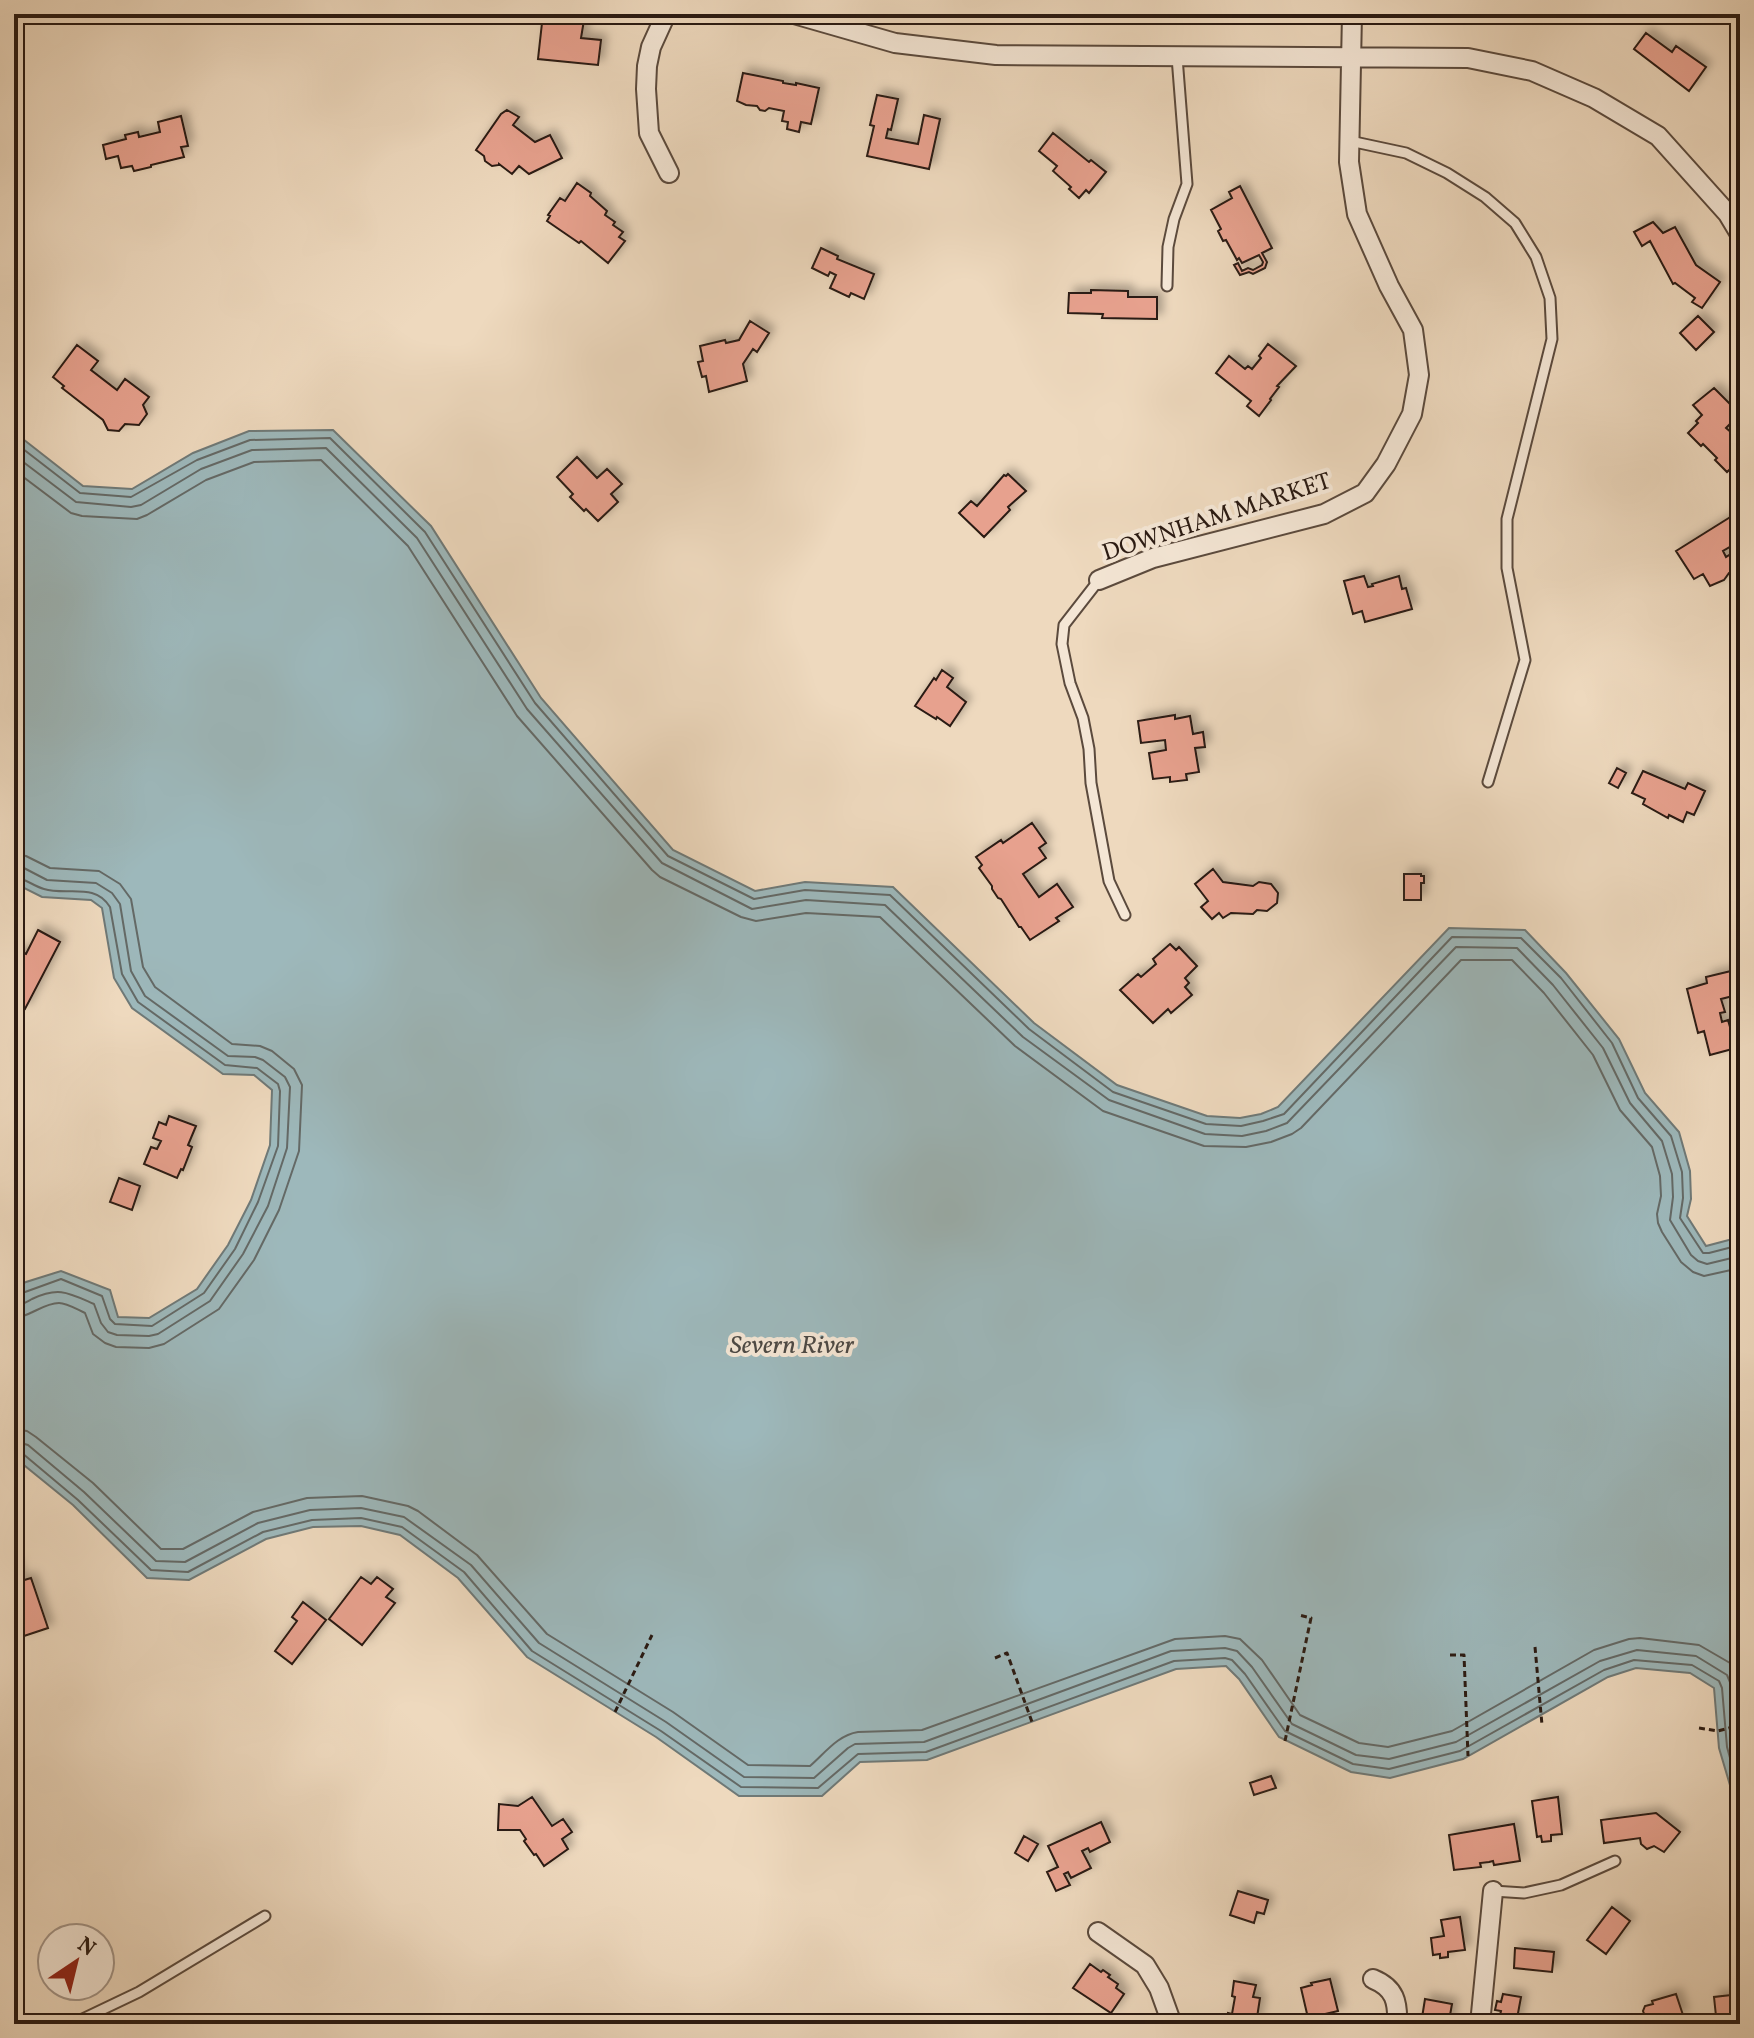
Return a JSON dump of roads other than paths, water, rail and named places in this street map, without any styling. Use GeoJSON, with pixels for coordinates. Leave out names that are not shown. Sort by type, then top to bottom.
{"type":"FeatureCollection","features":[{"type":"Feature","properties":{"kind":"street"},"geometry":{"type":"LineString","coordinates":[[666,14],[651,47],[646,89],[649,133],[669,173]]}},
{"type":"Feature","properties":{"kind":"street"},"geometry":{"type":"LineString","coordinates":[[794,14],[895,43],[982,54],[1468,58],[1532,71],[1594,98],[1658,136],[1728,214],[1740,234]]}},
{"type":"Feature","properties":{"kind":"street","name":"DOWNHAM MARKET"},"geometry":{"type":"LineString","coordinates":[[1099,580],[1153,558],[1324,514],[1365,493],[1386,464],[1412,414],[1419,375],[1413,330],[1389,286],[1357,214],[1349,162],[1352,14]]}},
{"type":"Feature","properties":{"kind":"street"},"geometry":{"type":"LineString","coordinates":[[1480,2024],[1493,1891]]}},
{"type":"Feature","properties":{"kind":"street"},"geometry":{"type":"LineString","coordinates":[[1098,1932],[1145,1965],[1159,1988],[1172,2024]]}},
{"type":"Feature","properties":{"kind":"street"},"geometry":{"type":"LineString","coordinates":[[1373,1979],[1386,1985],[1393,1994],[1397,2024]]}},
{"type":"Feature","properties":{"kind":"lane"},"geometry":{"type":"LineString","coordinates":[[1167,286],[1168,247],[1187,184],[1177,57]]}},
{"type":"Feature","properties":{"kind":"lane"},"geometry":{"type":"LineString","coordinates":[[1350,141],[1406,153],[1447,173],[1485,197],[1515,223],[1536,257],[1550,298],[1552,339],[1507,519],[1507,568],[1525,660],[1488,782]]}},
{"type":"Feature","properties":{"kind":"lane"},"geometry":{"type":"LineString","coordinates":[[1099,580],[1064,625],[1062,644],[1070,683],[1083,718],[1109,881],[1125,915]]}},
{"type":"Feature","properties":{"kind":"lane"},"geometry":{"type":"LineString","coordinates":[[1493,1891],[1524,1893],[1561,1885],[1615,1861]]}},
{"type":"Feature","properties":{"kind":"lane"},"geometry":{"type":"LineString","coordinates":[[72,2024],[139,1992],[265,1916]]}},
{"type":"Feature","properties":{"kind":"water","name":"Severn River"},"geometry":{"type":"Polygon","coordinates":[[[333,430],[431,526],[541,698],[673,850],[755,891],[805,882],[893,887],[1034,1023],[1117,1085],[1207,1116],[1240,1118],[1261,1114],[1278,1107],[1449,928],[1525,930],[1566,973],[1619,1039],[1645,1093],[1679,1132],[1690,1171],[1691,1199],[1687,1216],[1706,1246],[1740,1237],[1740,1819],[1719,1748],[1714,1688],[1690,1673],[1636,1668],[1608,1677],[1463,1759],[1390,1778],[1351,1772],[1279,1737],[1239,1679],[1226,1666],[1176,1669],[927,1760],[860,1762],[822,1796],[739,1796],[656,1737],[527,1657],[458,1578],[400,1535],[361,1526],[313,1527],[266,1539],[189,1580],[147,1578],[73,1505],[14,1457],[14,1289],[61,1271],[110,1290],[118,1317],[149,1318],[197,1289],[228,1245],[251,1200],[270,1145],[272,1090],[254,1075],[223,1074],[132,1008],[114,978],[102,908],[91,900],[42,897],[14,883],[14,432],[83,486],[132,489],[193,453],[249,431],[333,430]]]}}]}
